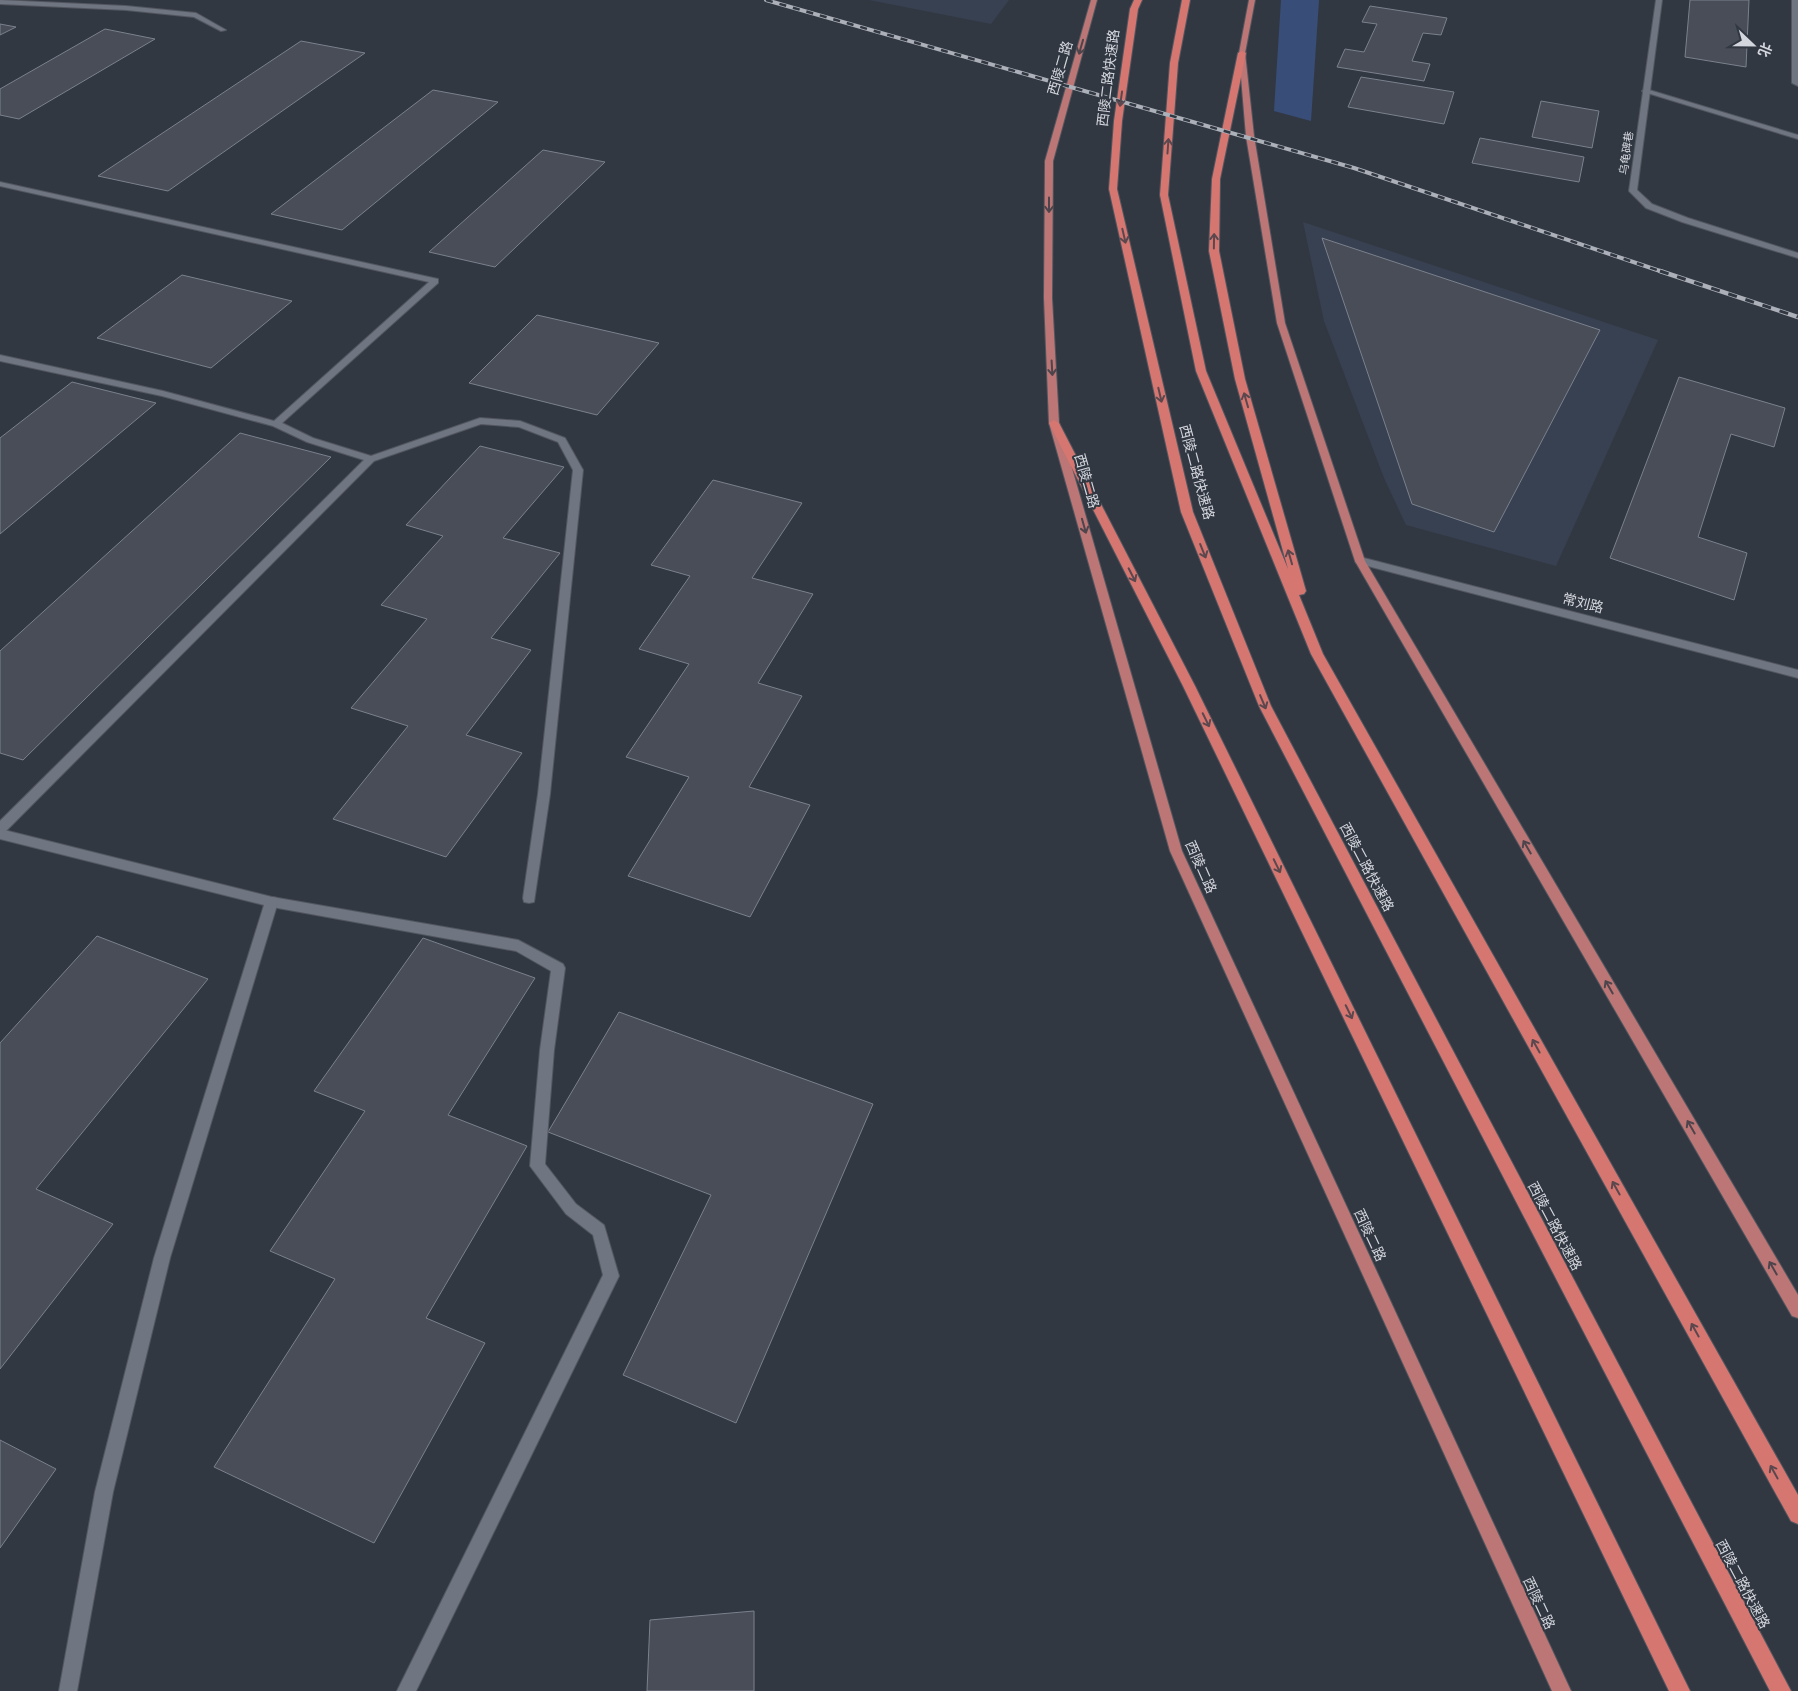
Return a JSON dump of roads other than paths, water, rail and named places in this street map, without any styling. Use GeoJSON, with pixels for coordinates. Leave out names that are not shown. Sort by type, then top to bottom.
{"type":"FeatureCollection","features":[{"type":"Feature","properties":{"kind":"highway","name":"西陵二路快速路"},"geometry":{"type":"LineString","coordinates":[[1138,0],[1134,9],[1118,120],[1113,189],[1188,512],[1265,706],[1781,1691]]}},
{"type":"Feature","properties":{"kind":"highway"},"geometry":{"type":"LineString","coordinates":[[1186,0],[1174,63],[1164,195],[1201,372],[1317,654],[1798,1514]]}},
{"type":"Feature","properties":{"kind":"highway"},"geometry":{"type":"LineString","coordinates":[[1242,53],[1216,179],[1214,251],[1240,379],[1317,654]]}},
{"type":"Feature","properties":{"kind":"highway"},"geometry":{"type":"LineString","coordinates":[[1054,423],[1190,686],[1680,1691]]}},
{"type":"Feature","properties":{"kind":"main road","name":"西陵二路"},"geometry":{"type":"LineString","coordinates":[[1094,0],[1049,161],[1048,298],[1054,423],[1176,850],[1562,1691]]}},
{"type":"Feature","properties":{"kind":"main road"},"geometry":{"type":"LineString","coordinates":[[1252,0],[1242,53],[1250,136],[1281,323],[1360,561],[1798,1310]]}},
{"type":"Feature","properties":{"kind":"street","name":"乌龟碑巷"},"geometry":{"type":"LineString","coordinates":[[1659,0],[1633,191],[1649,206],[1685,220],[1798,256]]}},
{"type":"Feature","properties":{"kind":"street"},"geometry":{"type":"LineString","coordinates":[[1795,0],[1796,83],[1798,84]]}},
{"type":"Feature","properties":{"kind":"street"},"geometry":{"type":"LineString","coordinates":[[0,2],[126,8],[196,15],[223,30]]}},
{"type":"Feature","properties":{"kind":"street"},"geometry":{"type":"LineString","coordinates":[[1646,91],[1798,137]]}},
{"type":"Feature","properties":{"kind":"street"},"geometry":{"type":"LineString","coordinates":[[0,184],[435,281],[276,424]]}},
{"type":"Feature","properties":{"kind":"street"},"geometry":{"type":"LineString","coordinates":[[0,358],[163,394],[276,424],[310,440],[371,459]]}},
{"type":"Feature","properties":{"kind":"street"},"geometry":{"type":"LineString","coordinates":[[0,829],[371,459],[480,421],[520,424],[562,440],[578,470],[544,794],[529,898]]}},
{"type":"Feature","properties":{"kind":"street","name":"常刘路"},"geometry":{"type":"LineString","coordinates":[[1360,561],[1798,674]]}},
{"type":"Feature","properties":{"kind":"street"},"geometry":{"type":"LineString","coordinates":[[0,834],[272,902],[518,946],[558,968],[547,1050],[537,1166],[571,1209],[599,1230],[611,1276],[406,1691]]}},
{"type":"Feature","properties":{"kind":"street"},"geometry":{"type":"LineString","coordinates":[[68,1691],[104,1492],[162,1258],[272,902]]}},
{"type":"Feature","properties":{"kind":"railway"},"geometry":{"type":"LineString","coordinates":[[766,0],[1354,168],[1663,272]]}},
{"type":"Feature","properties":{"kind":"railway"},"geometry":{"type":"LineString","coordinates":[[1663,272],[1798,317]]}}]}
